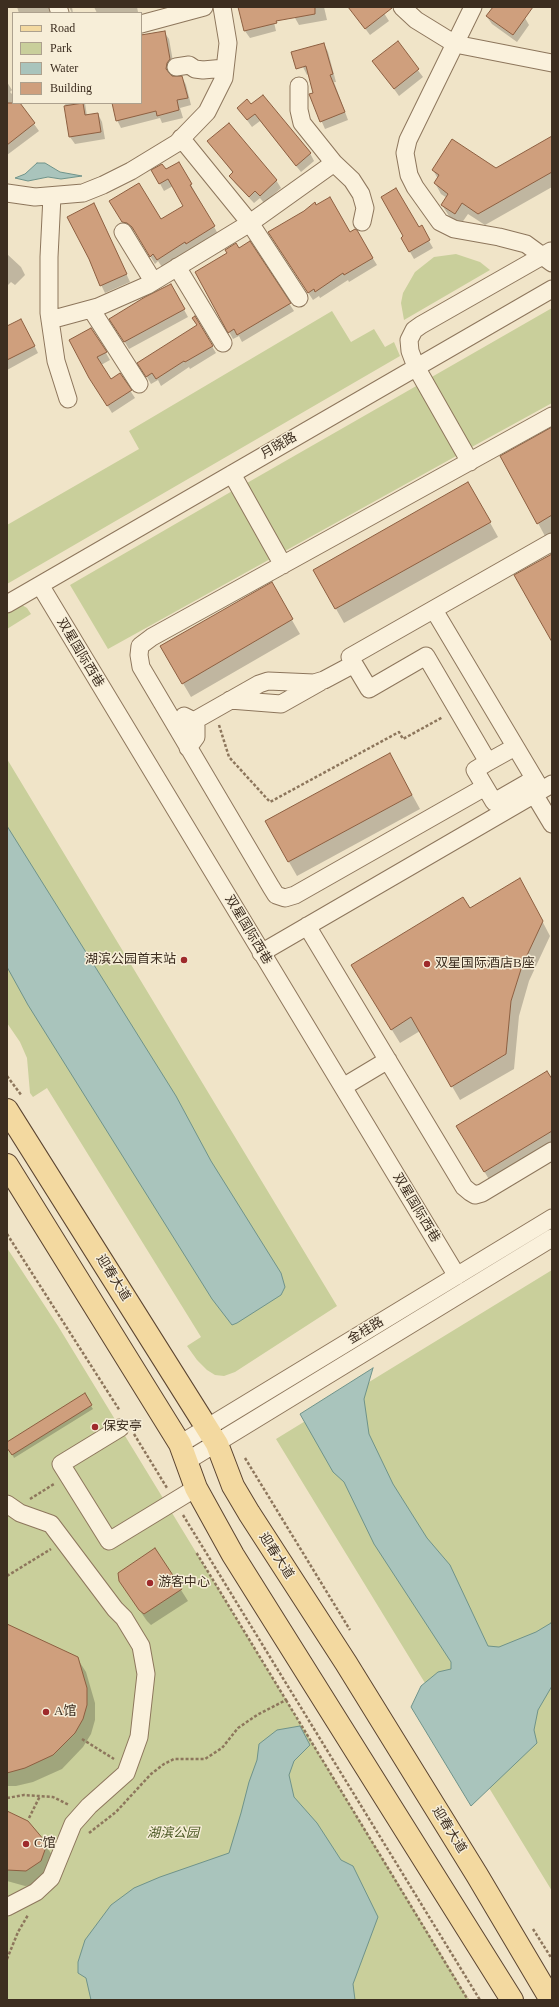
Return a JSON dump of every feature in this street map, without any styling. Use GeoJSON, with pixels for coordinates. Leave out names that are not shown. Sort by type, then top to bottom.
{"type":"FeatureCollection","features":[{"type":"Feature","properties":{"kind":"main road","name":"迎春大道"},"geometry":{"type":"LineString","coordinates":[[16,1106],[218,1436],[233,1486],[249,1514],[346,1663],[477,1875],[551,2000]]}},
{"type":"Feature","properties":{"kind":"main road"},"geometry":{"type":"LineString","coordinates":[[7,1165],[184,1452],[196,1488],[233,1555],[512,2000]]}},
{"type":"Feature","properties":{"kind":"street"},"geometry":{"type":"LineString","coordinates":[[148,17],[204,7]]}},
{"type":"Feature","properties":{"kind":"street"},"geometry":{"type":"LineString","coordinates":[[7,193],[35,197],[83,193],[131,171],[177,143],[206,112],[224,78],[228,42],[222,7]]}},
{"type":"Feature","properties":{"kind":"street"},"geometry":{"type":"LineString","coordinates":[[402,7],[416,20],[455,44],[552,64]]}},
{"type":"Feature","properties":{"kind":"street"},"geometry":{"type":"LineString","coordinates":[[473,7],[408,140],[405,153],[409,175],[419,193],[440,222],[454,229],[499,236],[526,244],[549,256]]}},
{"type":"Feature","properties":{"kind":"street"},"geometry":{"type":"LineString","coordinates":[[176,67],[189,65],[195,69],[203,70],[225,68]]}},
{"type":"Feature","properties":{"kind":"street"},"geometry":{"type":"LineString","coordinates":[[299,86],[299,110],[302,123],[334,163],[352,180],[361,194],[365,208],[362,222]]}},
{"type":"Feature","properties":{"kind":"street"},"geometry":{"type":"LineString","coordinates":[[181,138],[250,223],[299,298]]}},
{"type":"Feature","properties":{"kind":"street"},"geometry":{"type":"LineString","coordinates":[[50,320],[91,309],[153,281],[250,223],[334,163]]}},
{"type":"Feature","properties":{"kind":"street"},"geometry":{"type":"LineString","coordinates":[[52,196],[49,257],[50,320],[56,361],[68,399]]}},
{"type":"Feature","properties":{"kind":"street"},"geometry":{"type":"LineString","coordinates":[[123,232],[153,281]]}},
{"type":"Feature","properties":{"kind":"street"},"geometry":{"type":"LineString","coordinates":[[470,462],[416,367],[410,351],[409,340],[414,330],[549,256]]}},
{"type":"Feature","properties":{"kind":"street"},"geometry":{"type":"LineString","coordinates":[[177,267],[222,343]]}},
{"type":"Feature","properties":{"kind":"street","name":"月晓路"},"geometry":{"type":"LineString","coordinates":[[7,604],[552,289]]}},
{"type":"Feature","properties":{"kind":"street"},"geometry":{"type":"LineString","coordinates":[[91,309],[139,384]]}},
{"type":"Feature","properties":{"kind":"street"},"geometry":{"type":"LineString","coordinates":[[485,787],[295,895],[285,898],[276,894],[271,888],[141,667],[139,655],[140,646],[552,416]]}},
{"type":"Feature","properties":{"kind":"street"},"geometry":{"type":"LineString","coordinates":[[232,474],[283,565]]}},
{"type":"Feature","properties":{"kind":"street"},"geometry":{"type":"LineString","coordinates":[[488,762],[426,656],[369,689],[350,657],[552,542]]}},
{"type":"Feature","properties":{"kind":"street","name":"双星国际西巷"},"geometry":{"type":"LineString","coordinates":[[40,585],[457,1276]]}},
{"type":"Feature","properties":{"kind":"street"},"geometry":{"type":"LineString","coordinates":[[434,610],[540,787],[552,824]]}},
{"type":"Feature","properties":{"kind":"street"},"geometry":{"type":"LineString","coordinates":[[230,700],[281,704],[354,664]]}},
{"type":"Feature","properties":{"kind":"street"},"geometry":{"type":"LineString","coordinates":[[192,722],[259,684],[268,681],[314,683],[324,680]]}},
{"type":"Feature","properties":{"kind":"street"},"geometry":{"type":"LineString","coordinates":[[170,716],[181,714],[190,719],[196,726],[196,737],[188,748]]}},
{"type":"Feature","properties":{"kind":"street"},"geometry":{"type":"LineString","coordinates":[[515,747],[475,770],[494,802],[540,787]]}},
{"type":"Feature","properties":{"kind":"street"},"geometry":{"type":"LineString","coordinates":[[261,953],[540,787]]}},
{"type":"Feature","properties":{"kind":"street"},"geometry":{"type":"LineString","coordinates":[[307,926],[464,1187],[475,1195],[482,1193],[552,1151]]}},
{"type":"Feature","properties":{"kind":"street"},"geometry":{"type":"LineString","coordinates":[[343,1087],[388,1060]]}},
{"type":"Feature","properties":{"kind":"street","name":"金桂路"},"geometry":{"type":"LineString","coordinates":[[218,1436],[457,1276],[552,1218]]}},
{"type":"Feature","properties":{"kind":"street","name":"金桂路"},"geometry":{"type":"LineString","coordinates":[[184,1452],[218,1436],[552,1238]]}},
{"type":"Feature","properties":{"kind":"street"},"geometry":{"type":"LineString","coordinates":[[125,1425],[61,1464],[109,1541],[196,1488]]}},
{"type":"Feature","properties":{"kind":"street"},"geometry":{"type":"LineString","coordinates":[[7,1907],[36,1892],[51,1878],[74,1824],[81,1815],[126,1773],[139,1737],[146,1680],[141,1646],[124,1618],[115,1610],[51,1524],[10,1506]]}},
{"type":"Feature","properties":{"kind":"path"},"geometry":{"type":"LineString","coordinates":[[215,709],[229,757],[270,802],[399,732],[403,739],[457,709]]}},
{"type":"Feature","properties":{"kind":"path"},"geometry":{"type":"LineString","coordinates":[[7,1076],[16,1106]]}},
{"type":"Feature","properties":{"kind":"path"},"geometry":{"type":"LineString","coordinates":[[7,1234],[125,1425],[174,1501],[480,2000]]}},
{"type":"Feature","properties":{"kind":"path"},"geometry":{"type":"LineString","coordinates":[[218,1436],[353,1635]]}},
{"type":"Feature","properties":{"kind":"path"},"geometry":{"type":"LineString","coordinates":[[10,1506],[68,1476]]}},
{"type":"Feature","properties":{"kind":"path"},"geometry":{"type":"LineString","coordinates":[[196,1552],[468,2000]]}},
{"type":"Feature","properties":{"kind":"path"},"geometry":{"type":"LineString","coordinates":[[86,1835],[116,1812],[151,1774],[164,1764],[174,1759],[205,1759],[222,1748],[238,1728],[257,1715],[286,1700]]}},
{"type":"Feature","properties":{"kind":"path"},"geometry":{"type":"LineString","coordinates":[[82,1739],[128,1767]]}},
{"type":"Feature","properties":{"kind":"path"},"geometry":{"type":"LineString","coordinates":[[7,1798],[24,1795],[53,1796],[81,1815]]}},
{"type":"Feature","properties":{"kind":"path"},"geometry":{"type":"LineString","coordinates":[[29,1818],[40,1796]]}},
{"type":"Feature","properties":{"kind":"path"},"geometry":{"type":"LineString","coordinates":[[7,1960],[18,1932],[27,1917],[36,1892]]}},
{"type":"Feature","properties":{"kind":"path"},"geometry":{"type":"LineString","coordinates":[[531,1926],[552,1959]]}},
{"type":"Feature","properties":{"kind":"green space"},"geometry":{"type":"Polygon","coordinates":[[[456,254],[480,262],[490,270],[404,320],[401,303],[403,293],[415,272],[434,257],[456,254]]]}},
{"type":"Feature","properties":{"kind":"green space"},"geometry":{"type":"Polygon","coordinates":[[[552,308],[552,403],[470,448],[430,378],[552,308]]]}},
{"type":"Feature","properties":{"kind":"green space"},"geometry":{"type":"Polygon","coordinates":[[[332,311],[351,342],[374,329],[385,347],[394,342],[400,356],[7,584],[7,525],[139,449],[129,431],[332,311]]]}},
{"type":"Feature","properties":{"kind":"green space"},"geometry":{"type":"Polygon","coordinates":[[[418,385],[458,455],[285,551],[247,483],[418,385]]]}},
{"type":"Feature","properties":{"kind":"green space"},"geometry":{"type":"Polygon","coordinates":[[[234,490],[272,558],[108,649],[70,585],[234,490]]]}},
{"type":"Feature","properties":{"kind":"green space"},"geometry":{"type":"Polygon","coordinates":[[[22,605],[27,608],[31,614],[7,629],[7,610],[22,605]]]}},
{"type":"Feature","properties":{"kind":"green space"},"geometry":{"type":"Polygon","coordinates":[[[7,759],[337,1306],[235,1372],[224,1376],[215,1375],[207,1370],[197,1360],[187,1346],[201,1337],[47,1088],[33,1097],[30,1093],[27,1058],[20,1042],[7,1023],[7,759]]]}},
{"type":"Feature","properties":{"kind":"green space","name":"湖滨公园"},"geometry":{"type":"Polygon","coordinates":[[[7,1248],[58,1326],[469,2000],[7,2000],[7,1248]]]}},
{"type":"Feature","properties":{"kind":"green space"},"geometry":{"type":"Polygon","coordinates":[[[552,1270],[552,1891],[276,1439],[552,1270]]]}},
{"type":"Feature","properties":{"kind":"water"},"geometry":{"type":"Polygon","coordinates":[[[37,163],[45,163],[60,172],[82,176],[61,179],[48,177],[28,181],[15,178],[25,174],[37,163]]]}},
{"type":"Feature","properties":{"kind":"water"},"geometry":{"type":"Polygon","coordinates":[[[7,826],[176,1096],[211,1161],[281,1273],[285,1287],[281,1295],[237,1323],[232,1325],[212,1299],[28,1005],[7,967],[7,826]]]}},
{"type":"Feature","properties":{"kind":"water"},"geometry":{"type":"Polygon","coordinates":[[[373,1368],[364,1399],[369,1434],[393,1484],[427,1538],[450,1565],[488,1646],[499,1647],[536,1632],[551,1623],[552,1620],[552,1686],[538,1710],[534,1730],[537,1743],[471,1806],[411,1707],[421,1686],[438,1672],[451,1669],[451,1662],[374,1544],[344,1482],[333,1472],[300,1414],[373,1368]]]}},
{"type":"Feature","properties":{"kind":"water"},"geometry":{"type":"Polygon","coordinates":[[[300,1726],[310,1745],[294,1761],[289,1775],[294,1797],[317,1823],[341,1860],[353,1866],[378,1917],[353,1984],[355,2000],[91,2000],[86,1978],[78,1973],[78,1962],[85,1940],[111,1905],[134,1888],[160,1877],[229,1853],[249,1782],[257,1760],[259,1744],[277,1730],[300,1726]]]}},
{"type":"Feature","properties":{"kind":"building"},"geometry":{"type":"Polygon","coordinates":[[[238,7],[315,7],[315,14],[276,21],[277,23],[244,31],[238,7]]]}},
{"type":"Feature","properties":{"kind":"building"},"geometry":{"type":"Polygon","coordinates":[[[348,7],[392,7],[392,8],[365,29],[348,7]]]}},
{"type":"Feature","properties":{"kind":"building"},"geometry":{"type":"Polygon","coordinates":[[[493,7],[533,7],[513,35],[486,16],[493,7]]]}},
{"type":"Feature","properties":{"kind":"building"},"geometry":{"type":"Polygon","coordinates":[[[165,31],[170,59],[167,63],[166,69],[172,76],[182,76],[188,98],[177,100],[179,110],[157,116],[156,111],[116,121],[112,104],[142,104],[142,35],[165,31]]]}},
{"type":"Feature","properties":{"kind":"building"},"geometry":{"type":"Polygon","coordinates":[[[398,41],[419,69],[394,89],[372,61],[398,41]]]}},
{"type":"Feature","properties":{"kind":"building"},"geometry":{"type":"Polygon","coordinates":[[[324,43],[333,74],[330,75],[345,112],[320,122],[309,94],[313,93],[306,66],[296,69],[291,52],[324,43]]]}},
{"type":"Feature","properties":{"kind":"building"},"geometry":{"type":"Polygon","coordinates":[[[263,95],[311,153],[296,166],[255,114],[247,120],[237,108],[247,99],[251,104],[263,95]]]}},
{"type":"Feature","properties":{"kind":"building"},"geometry":{"type":"Polygon","coordinates":[[[7,103],[21,104],[35,123],[7,145],[7,103]]]}},
{"type":"Feature","properties":{"kind":"building"},"geometry":{"type":"Polygon","coordinates":[[[83,104],[85,115],[98,113],[101,132],[69,137],[64,106],[83,104]]]}},
{"type":"Feature","properties":{"kind":"building"},"geometry":{"type":"Polygon","coordinates":[[[229,123],[277,180],[260,196],[255,191],[249,197],[229,176],[233,172],[207,141],[229,123]]]}},
{"type":"Feature","properties":{"kind":"building"},"geometry":{"type":"Polygon","coordinates":[[[552,136],[552,172],[478,214],[462,203],[455,214],[441,205],[448,194],[434,183],[439,175],[432,170],[452,139],[496,168],[552,136]]]}},
{"type":"Feature","properties":{"kind":"building"},"geometry":{"type":"Polygon","coordinates":[[[179,162],[192,184],[190,185],[215,226],[186,244],[185,242],[157,260],[153,254],[150,257],[132,227],[127,223],[122,222],[109,201],[139,183],[161,219],[183,206],[168,179],[159,184],[151,170],[162,164],[166,169],[179,162]]]}},
{"type":"Feature","properties":{"kind":"building"},"geometry":{"type":"Polygon","coordinates":[[[396,188],[419,227],[422,225],[430,240],[409,252],[401,238],[403,236],[381,197],[396,188]]]}},
{"type":"Feature","properties":{"kind":"building"},"geometry":{"type":"Polygon","coordinates":[[[330,197],[350,232],[355,229],[357,230],[373,258],[344,275],[343,273],[315,292],[314,289],[308,293],[268,232],[304,211],[315,202],[316,205],[330,197]]]}},
{"type":"Feature","properties":{"kind":"building"},"geometry":{"type":"Polygon","coordinates":[[[94,203],[127,274],[100,286],[89,259],[67,217],[94,203]]]}},
{"type":"Feature","properties":{"kind":"building"},"geometry":{"type":"Polygon","coordinates":[[[250,241],[291,303],[237,335],[234,329],[228,333],[195,272],[227,253],[225,250],[236,243],[239,248],[250,241]]]}},
{"type":"Feature","properties":{"kind":"building"},"geometry":{"type":"Polygon","coordinates":[[[171,284],[185,309],[124,342],[109,319],[145,297],[171,284]]]}},
{"type":"Feature","properties":{"kind":"building"},"geometry":{"type":"Polygon","coordinates":[[[195,316],[213,346],[185,362],[184,361],[156,379],[152,373],[146,377],[137,363],[197,325],[192,318],[195,316]]]}},
{"type":"Feature","properties":{"kind":"building"},"geometry":{"type":"Polygon","coordinates":[[[21,319],[35,346],[7,360],[7,326],[21,319]]]}},
{"type":"Feature","properties":{"kind":"building"},"geometry":{"type":"Polygon","coordinates":[[[91,328],[107,352],[97,357],[111,379],[120,373],[132,390],[107,406],[89,378],[69,340],[91,328]]]}},
{"type":"Feature","properties":{"kind":"building"},"geometry":{"type":"Polygon","coordinates":[[[552,427],[552,515],[537,524],[500,456],[552,427]]]}},
{"type":"Feature","properties":{"kind":"building"},"geometry":{"type":"Polygon","coordinates":[[[468,482],[491,522],[335,609],[313,570],[468,482]]]}},
{"type":"Feature","properties":{"kind":"building"},"geometry":{"type":"Polygon","coordinates":[[[552,554],[552,642],[514,575],[552,554]]]}},
{"type":"Feature","properties":{"kind":"building"},"geometry":{"type":"Polygon","coordinates":[[[272,582],[293,619],[182,684],[160,646],[272,582]]]}},
{"type":"Feature","properties":{"kind":"building"},"geometry":{"type":"Polygon","coordinates":[[[390,753],[412,795],[288,862],[265,821],[390,753]]]}},
{"type":"Feature","properties":{"kind":"building"},"geometry":{"type":"Polygon","coordinates":[[[520,878],[543,921],[522,966],[511,1001],[506,1054],[451,1087],[411,1017],[391,1030],[351,965],[463,897],[470,908],[520,878]]]}},
{"type":"Feature","properties":{"kind":"building"},"geometry":{"type":"Polygon","coordinates":[[[547,1071],[552,1079],[552,1131],[484,1172],[456,1126],[547,1071]]]}},
{"type":"Feature","properties":{"kind":"building"},"geometry":{"type":"Polygon","coordinates":[[[85,1393],[92,1405],[12,1455],[7,1448],[7,1442],[85,1393]]]}},
{"type":"Feature","properties":{"kind":"building","name":"游客中心"},"geometry":{"type":"Polygon","coordinates":[[[155,1548],[182,1589],[144,1614],[139,1610],[119,1581],[118,1573],[155,1548]]]}},
{"type":"Feature","properties":{"kind":"building","name":"A馆"},"geometry":{"type":"Polygon","coordinates":[[[7,1624],[78,1657],[87,1688],[87,1705],[83,1719],[75,1733],[53,1755],[25,1768],[7,1773],[7,1624]]]}},
{"type":"Feature","properties":{"kind":"building","name":"C馆"},"geometry":{"type":"Polygon","coordinates":[[[7,1811],[28,1821],[44,1840],[46,1847],[41,1861],[26,1871],[7,1870],[7,1811]]]}},
{"type":"Feature","properties":{"kind":"place","name":"湖滨公园首末站"},"geometry":{"type":"Point","coordinates":[184,960]}},
{"type":"Feature","properties":{"kind":"place","name":"双星国际酒店B座"},"geometry":{"type":"Point","coordinates":[427,964]}},
{"type":"Feature","properties":{"kind":"place","name":"保安亭"},"geometry":{"type":"Point","coordinates":[95,1427]}},
{"type":"Feature","properties":{"kind":"place","name":"游客中心"},"geometry":{"type":"Point","coordinates":[150,1583]}},
{"type":"Feature","properties":{"kind":"place","name":"A馆"},"geometry":{"type":"Point","coordinates":[46,1712]}},
{"type":"Feature","properties":{"kind":"place","name":"C馆"},"geometry":{"type":"Point","coordinates":[26,1844]}}]}
